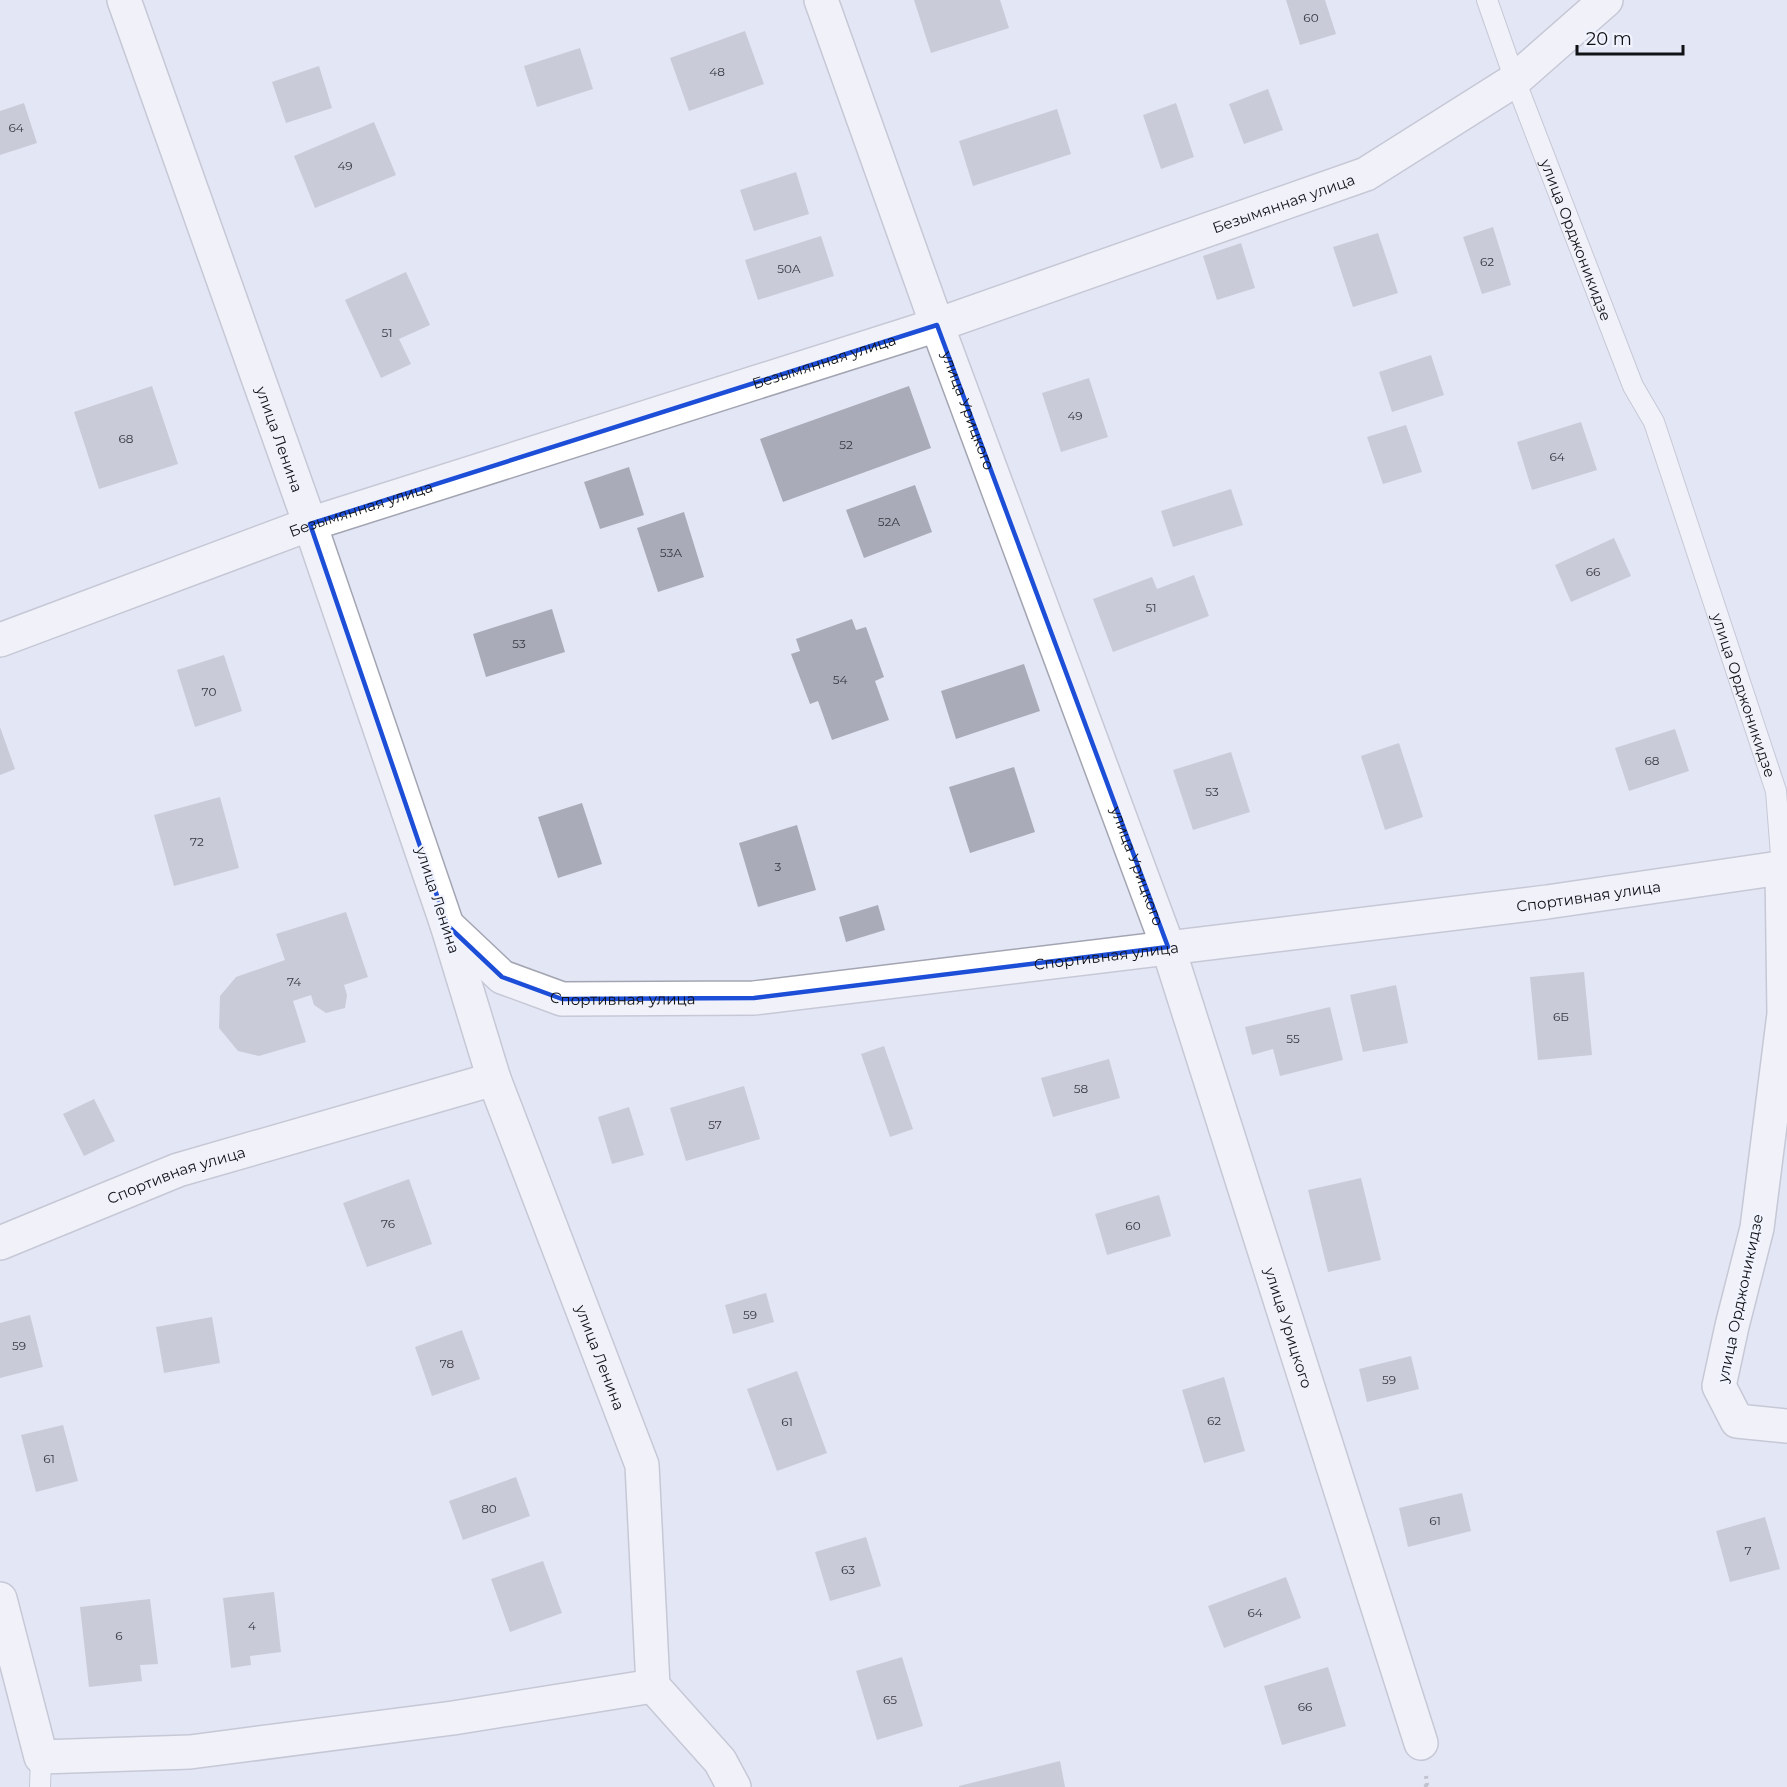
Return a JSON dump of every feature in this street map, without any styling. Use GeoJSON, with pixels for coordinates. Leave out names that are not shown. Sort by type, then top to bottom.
{"type":"FeatureCollection","features":[{"type":"Feature","properties":{"kind":"street","name":"улица Ленина"},"geometry":{"type":"LineString","coordinates":[[124,0],[310,524],[447,925],[494,1079],[642,1465],[653,1686]]}},
{"type":"Feature","properties":{"kind":"street","name":"улица Урицкого"},"geometry":{"type":"LineString","coordinates":[[821,0],[938,325],[1168,947],[1421,1743]]}},
{"type":"Feature","properties":{"kind":"street","name":"Безымянная улица"},"geometry":{"type":"LineString","coordinates":[[0,640],[310,524],[938,325],[1366,174],[1515,80],[1606,0]]}},
{"type":"Feature","properties":{"kind":"street","name":"Спортивная улица"},"geometry":{"type":"LineString","coordinates":[[447,925],[502,977],[562,999],[754,998],[1547,902],[1785,868]]}},
{"type":"Feature","properties":{"kind":"street","name":"улица Орджоникидзе"},"geometry":{"type":"LineString","coordinates":[[1785,868],[1784,1014],[1757,1228],[1719,1386],[1737,1421],[1787,1426]]}},
{"type":"Feature","properties":{"kind":"street","name":"Спортивная улица"},"geometry":{"type":"LineString","coordinates":[[0,1243],[178,1170],[494,1079]]}},
{"type":"Feature","properties":{"kind":"street"},"geometry":{"type":"LineString","coordinates":[[0,1599],[41,1772],[453,1718],[653,1686],[720,1761],[734,1787]]}},
{"type":"Feature","properties":{"kind":"lane","name":"улица Орджоникидзе"},"geometry":{"type":"LineString","coordinates":[[1487,0],[1515,80],[1633,386],[1654,422],[1776,791],[1785,868]]}},
{"type":"Feature","properties":{"kind":"highlighted area"},"geometry":{"type":"Polygon","coordinates":[[[937,325],[1168,947],[754,998],[562,999],[502,977],[447,925],[310,524],[937,325]]]}},
{"type":"Feature","properties":{"kind":"building"},"geometry":{"type":"Polygon","coordinates":[[[914,0],[1000,0],[1009,28],[931,53],[914,0]]]}},
{"type":"Feature","properties":{"kind":"building"},"geometry":{"type":"Polygon","coordinates":[[[1286,0],[1325,0],[1336,34],[1300,45],[1286,0]]]}},
{"type":"Feature","properties":{"kind":"building"},"geometry":{"type":"Polygon","coordinates":[[[745,31],[764,84],[689,111],[670,58],[745,31]]]}},
{"type":"Feature","properties":{"kind":"building"},"geometry":{"type":"Polygon","coordinates":[[[580,48],[593,89],[537,107],[524,66],[580,48]]]}},
{"type":"Feature","properties":{"kind":"building"},"geometry":{"type":"Polygon","coordinates":[[[319,66],[332,108],[286,123],[272,82],[319,66]]]}},
{"type":"Feature","properties":{"kind":"building"},"geometry":{"type":"Polygon","coordinates":[[[1268,89],[1283,130],[1244,144],[1229,104],[1268,89]]]}},
{"type":"Feature","properties":{"kind":"building"},"geometry":{"type":"Polygon","coordinates":[[[24,103],[37,143],[0,155],[0,111],[24,103]]]}},
{"type":"Feature","properties":{"kind":"building"},"geometry":{"type":"Polygon","coordinates":[[[1176,103],[1194,157],[1161,169],[1143,115],[1176,103]]]}},
{"type":"Feature","properties":{"kind":"building"},"geometry":{"type":"Polygon","coordinates":[[[1057,109],[1071,154],[973,186],[959,141],[1057,109]]]}},
{"type":"Feature","properties":{"kind":"building"},"geometry":{"type":"Polygon","coordinates":[[[374,122],[396,175],[315,208],[294,156],[374,122]]]}},
{"type":"Feature","properties":{"kind":"building"},"geometry":{"type":"Polygon","coordinates":[[[796,172],[809,214],[754,231],[740,190],[796,172]]]}},
{"type":"Feature","properties":{"kind":"building"},"geometry":{"type":"Polygon","coordinates":[[[1493,227],[1511,285],[1482,294],[1463,237],[1493,227]]]}},
{"type":"Feature","properties":{"kind":"building"},"geometry":{"type":"Polygon","coordinates":[[[1378,233],[1398,293],[1353,307],[1333,247],[1378,233]]]}},
{"type":"Feature","properties":{"kind":"building"},"geometry":{"type":"Polygon","coordinates":[[[821,236],[834,276],[758,300],[745,260],[821,236]]]}},
{"type":"Feature","properties":{"kind":"building"},"geometry":{"type":"Polygon","coordinates":[[[1241,243],[1255,288],[1217,300],[1203,256],[1241,243]]]}},
{"type":"Feature","properties":{"kind":"building"},"geometry":{"type":"Polygon","coordinates":[[[406,272],[430,325],[399,339],[411,364],[381,378],[345,300],[406,272]]]}},
{"type":"Feature","properties":{"kind":"building"},"geometry":{"type":"Polygon","coordinates":[[[1431,355],[1444,395],[1392,412],[1379,372],[1431,355]]]}},
{"type":"Feature","properties":{"kind":"building"},"geometry":{"type":"Polygon","coordinates":[[[1089,378],[1108,437],[1061,452],[1042,393],[1089,378]]]}},
{"type":"Feature","properties":{"kind":"building"},"geometry":{"type":"Polygon","coordinates":[[[152,386],[178,464],[99,489],[74,412],[152,386]]]}},
{"type":"Feature","properties":{"kind":"building"},"geometry":{"type":"Polygon","coordinates":[[[909,386],[931,448],[783,502],[760,439],[909,386]]]}},
{"type":"Feature","properties":{"kind":"building"},"geometry":{"type":"Polygon","coordinates":[[[1581,422],[1597,470],[1532,490],[1517,442],[1581,422]]]}},
{"type":"Feature","properties":{"kind":"building"},"geometry":{"type":"Polygon","coordinates":[[[1406,425],[1422,472],[1383,484],[1367,437],[1406,425]]]}},
{"type":"Feature","properties":{"kind":"building"},"geometry":{"type":"Polygon","coordinates":[[[629,467],[644,515],[600,529],[584,482],[629,467]]]}},
{"type":"Feature","properties":{"kind":"building"},"geometry":{"type":"Polygon","coordinates":[[[915,485],[932,532],[864,558],[846,510],[915,485]]]}},
{"type":"Feature","properties":{"kind":"building"},"geometry":{"type":"Polygon","coordinates":[[[1231,489],[1243,525],[1173,547],[1161,511],[1231,489]]]}},
{"type":"Feature","properties":{"kind":"building"},"geometry":{"type":"Polygon","coordinates":[[[684,512],[704,577],[658,592],[637,528],[684,512]]]}},
{"type":"Feature","properties":{"kind":"building"},"geometry":{"type":"Polygon","coordinates":[[[1614,538],[1631,576],[1571,602],[1555,565],[1614,538]]]}},
{"type":"Feature","properties":{"kind":"building"},"geometry":{"type":"Polygon","coordinates":[[[1194,575],[1209,616],[1113,652],[1093,599],[1152,577],[1157,589],[1194,575]]]}},
{"type":"Feature","properties":{"kind":"building"},"geometry":{"type":"Polygon","coordinates":[[[552,609],[565,652],[486,677],[473,634],[552,609]]]}},
{"type":"Feature","properties":{"kind":"building"},"geometry":{"type":"Polygon","coordinates":[[[852,619],[856,630],[866,627],[884,677],[875,681],[889,720],[832,740],[818,701],[810,704],[791,654],[800,651],[796,639],[852,619]]]}},
{"type":"Feature","properties":{"kind":"building"},"geometry":{"type":"Polygon","coordinates":[[[224,655],[242,711],[195,727],[177,670],[224,655]]]}},
{"type":"Feature","properties":{"kind":"building"},"geometry":{"type":"Polygon","coordinates":[[[1024,664],[1040,711],[956,739],[941,691],[1024,664]]]}},
{"type":"Feature","properties":{"kind":"building"},"geometry":{"type":"Polygon","coordinates":[[[0,727],[15,769],[0,775],[0,727]]]}},
{"type":"Feature","properties":{"kind":"building"},"geometry":{"type":"Polygon","coordinates":[[[1675,729],[1689,771],[1629,791],[1615,748],[1675,729]]]}},
{"type":"Feature","properties":{"kind":"building"},"geometry":{"type":"Polygon","coordinates":[[[1399,743],[1423,817],[1385,830],[1361,756],[1399,743]]]}},
{"type":"Feature","properties":{"kind":"building"},"geometry":{"type":"Polygon","coordinates":[[[1231,752],[1250,812],[1193,830],[1173,770],[1231,752]]]}},
{"type":"Feature","properties":{"kind":"building"},"geometry":{"type":"Polygon","coordinates":[[[1014,767],[1035,832],[970,853],[949,787],[1014,767]]]}},
{"type":"Feature","properties":{"kind":"building"},"geometry":{"type":"Polygon","coordinates":[[[220,797],[239,868],[174,886],[154,815],[220,797]]]}},
{"type":"Feature","properties":{"kind":"building"},"geometry":{"type":"Polygon","coordinates":[[[582,803],[602,864],[558,878],[538,817],[582,803]]]}},
{"type":"Feature","properties":{"kind":"building"},"geometry":{"type":"Polygon","coordinates":[[[797,825],[816,890],[758,907],[739,843],[797,825]]]}},
{"type":"Feature","properties":{"kind":"building"},"geometry":{"type":"Polygon","coordinates":[[[878,905],[885,930],[846,942],[839,917],[878,905]]]}},
{"type":"Feature","properties":{"kind":"building"},"geometry":{"type":"Polygon","coordinates":[[[346,912],[368,977],[344,985],[347,995],[345,1008],[326,1013],[314,1005],[311,995],[293,1001],[306,1042],[259,1056],[238,1051],[219,1028],[220,996],[236,977],[285,960],[276,934],[346,912]]]}},
{"type":"Feature","properties":{"kind":"building"},"geometry":{"type":"Polygon","coordinates":[[[1584,972],[1592,1055],[1538,1060],[1530,977],[1584,972]]]}},
{"type":"Feature","properties":{"kind":"building"},"geometry":{"type":"Polygon","coordinates":[[[1396,985],[1408,1043],[1363,1052],[1350,995],[1396,985]]]}},
{"type":"Feature","properties":{"kind":"building"},"geometry":{"type":"Polygon","coordinates":[[[1330,1007],[1343,1060],[1280,1076],[1273,1049],[1252,1055],[1245,1027],[1330,1007]]]}},
{"type":"Feature","properties":{"kind":"building"},"geometry":{"type":"Polygon","coordinates":[[[884,1046],[913,1129],[890,1137],[861,1054],[884,1046]]]}},
{"type":"Feature","properties":{"kind":"building"},"geometry":{"type":"Polygon","coordinates":[[[1109,1059],[1120,1098],[1053,1117],[1041,1078],[1109,1059]]]}},
{"type":"Feature","properties":{"kind":"building"},"geometry":{"type":"Polygon","coordinates":[[[744,1086],[760,1139],[686,1161],[670,1108],[744,1086]]]}},
{"type":"Feature","properties":{"kind":"building"},"geometry":{"type":"Polygon","coordinates":[[[94,1099],[115,1141],[84,1156],[63,1114],[94,1099]]]}},
{"type":"Feature","properties":{"kind":"building"},"geometry":{"type":"Polygon","coordinates":[[[629,1107],[644,1155],[612,1164],[598,1117],[629,1107]]]}},
{"type":"Feature","properties":{"kind":"building"},"geometry":{"type":"Polygon","coordinates":[[[1361,1178],[1381,1260],[1328,1272],[1308,1190],[1361,1178]]]}},
{"type":"Feature","properties":{"kind":"building"},"geometry":{"type":"Polygon","coordinates":[[[409,1179],[432,1244],[367,1267],[343,1203],[409,1179]]]}},
{"type":"Feature","properties":{"kind":"building"},"geometry":{"type":"Polygon","coordinates":[[[1159,1195],[1171,1236],[1107,1255],[1095,1214],[1159,1195]]]}},
{"type":"Feature","properties":{"kind":"building"},"geometry":{"type":"Polygon","coordinates":[[[766,1293],[774,1322],[733,1334],[725,1305],[766,1293]]]}},
{"type":"Feature","properties":{"kind":"building"},"geometry":{"type":"Polygon","coordinates":[[[30,1315],[43,1367],[0,1378],[0,1323],[30,1315]]]}},
{"type":"Feature","properties":{"kind":"building"},"geometry":{"type":"Polygon","coordinates":[[[212,1317],[220,1363],[164,1373],[156,1327],[212,1317]]]}},
{"type":"Feature","properties":{"kind":"building"},"geometry":{"type":"Polygon","coordinates":[[[462,1330],[480,1379],[432,1396],[415,1347],[462,1330]]]}},
{"type":"Feature","properties":{"kind":"building"},"geometry":{"type":"Polygon","coordinates":[[[1411,1356],[1419,1389],[1367,1402],[1359,1369],[1411,1356]]]}},
{"type":"Feature","properties":{"kind":"building"},"geometry":{"type":"Polygon","coordinates":[[[797,1371],[827,1453],[777,1471],[747,1389],[797,1371]]]}},
{"type":"Feature","properties":{"kind":"building"},"geometry":{"type":"Polygon","coordinates":[[[1224,1377],[1245,1451],[1204,1463],[1182,1390],[1224,1377]]]}},
{"type":"Feature","properties":{"kind":"building"},"geometry":{"type":"Polygon","coordinates":[[[63,1425],[78,1481],[36,1492],[21,1435],[63,1425]]]}},
{"type":"Feature","properties":{"kind":"building"},"geometry":{"type":"Polygon","coordinates":[[[516,1477],[530,1516],[463,1540],[449,1501],[516,1477]]]}},
{"type":"Feature","properties":{"kind":"building"},"geometry":{"type":"Polygon","coordinates":[[[1462,1493],[1471,1531],[1408,1547],[1399,1508],[1462,1493]]]}},
{"type":"Feature","properties":{"kind":"building"},"geometry":{"type":"Polygon","coordinates":[[[1765,1517],[1780,1569],[1730,1582],[1716,1531],[1765,1517]]]}},
{"type":"Feature","properties":{"kind":"building"},"geometry":{"type":"Polygon","coordinates":[[[866,1537],[881,1586],[830,1601],[815,1552],[866,1537]]]}},
{"type":"Feature","properties":{"kind":"building"},"geometry":{"type":"Polygon","coordinates":[[[543,1561],[562,1613],[510,1632],[491,1579],[543,1561]]]}},
{"type":"Feature","properties":{"kind":"building"},"geometry":{"type":"Polygon","coordinates":[[[1286,1577],[1301,1618],[1224,1648],[1208,1606],[1286,1577]]]}},
{"type":"Feature","properties":{"kind":"building"},"geometry":{"type":"Polygon","coordinates":[[[274,1592],[281,1652],[250,1656],[251,1665],[231,1668],[223,1598],[274,1592]]]}},
{"type":"Feature","properties":{"kind":"building"},"geometry":{"type":"Polygon","coordinates":[[[150,1599],[158,1664],[140,1665],[142,1681],[89,1687],[80,1607],[150,1599]]]}},
{"type":"Feature","properties":{"kind":"building"},"geometry":{"type":"Polygon","coordinates":[[[902,1657],[923,1726],[877,1740],[856,1671],[902,1657]]]}},
{"type":"Feature","properties":{"kind":"building"},"geometry":{"type":"Polygon","coordinates":[[[1328,1667],[1346,1726],[1282,1745],[1264,1686],[1328,1667]]]}},
{"type":"Feature","properties":{"kind":"building"},"geometry":{"type":"Polygon","coordinates":[[[1060,1761],[1065,1787],[959,1787],[959,1786],[1060,1761]]]}}]}
